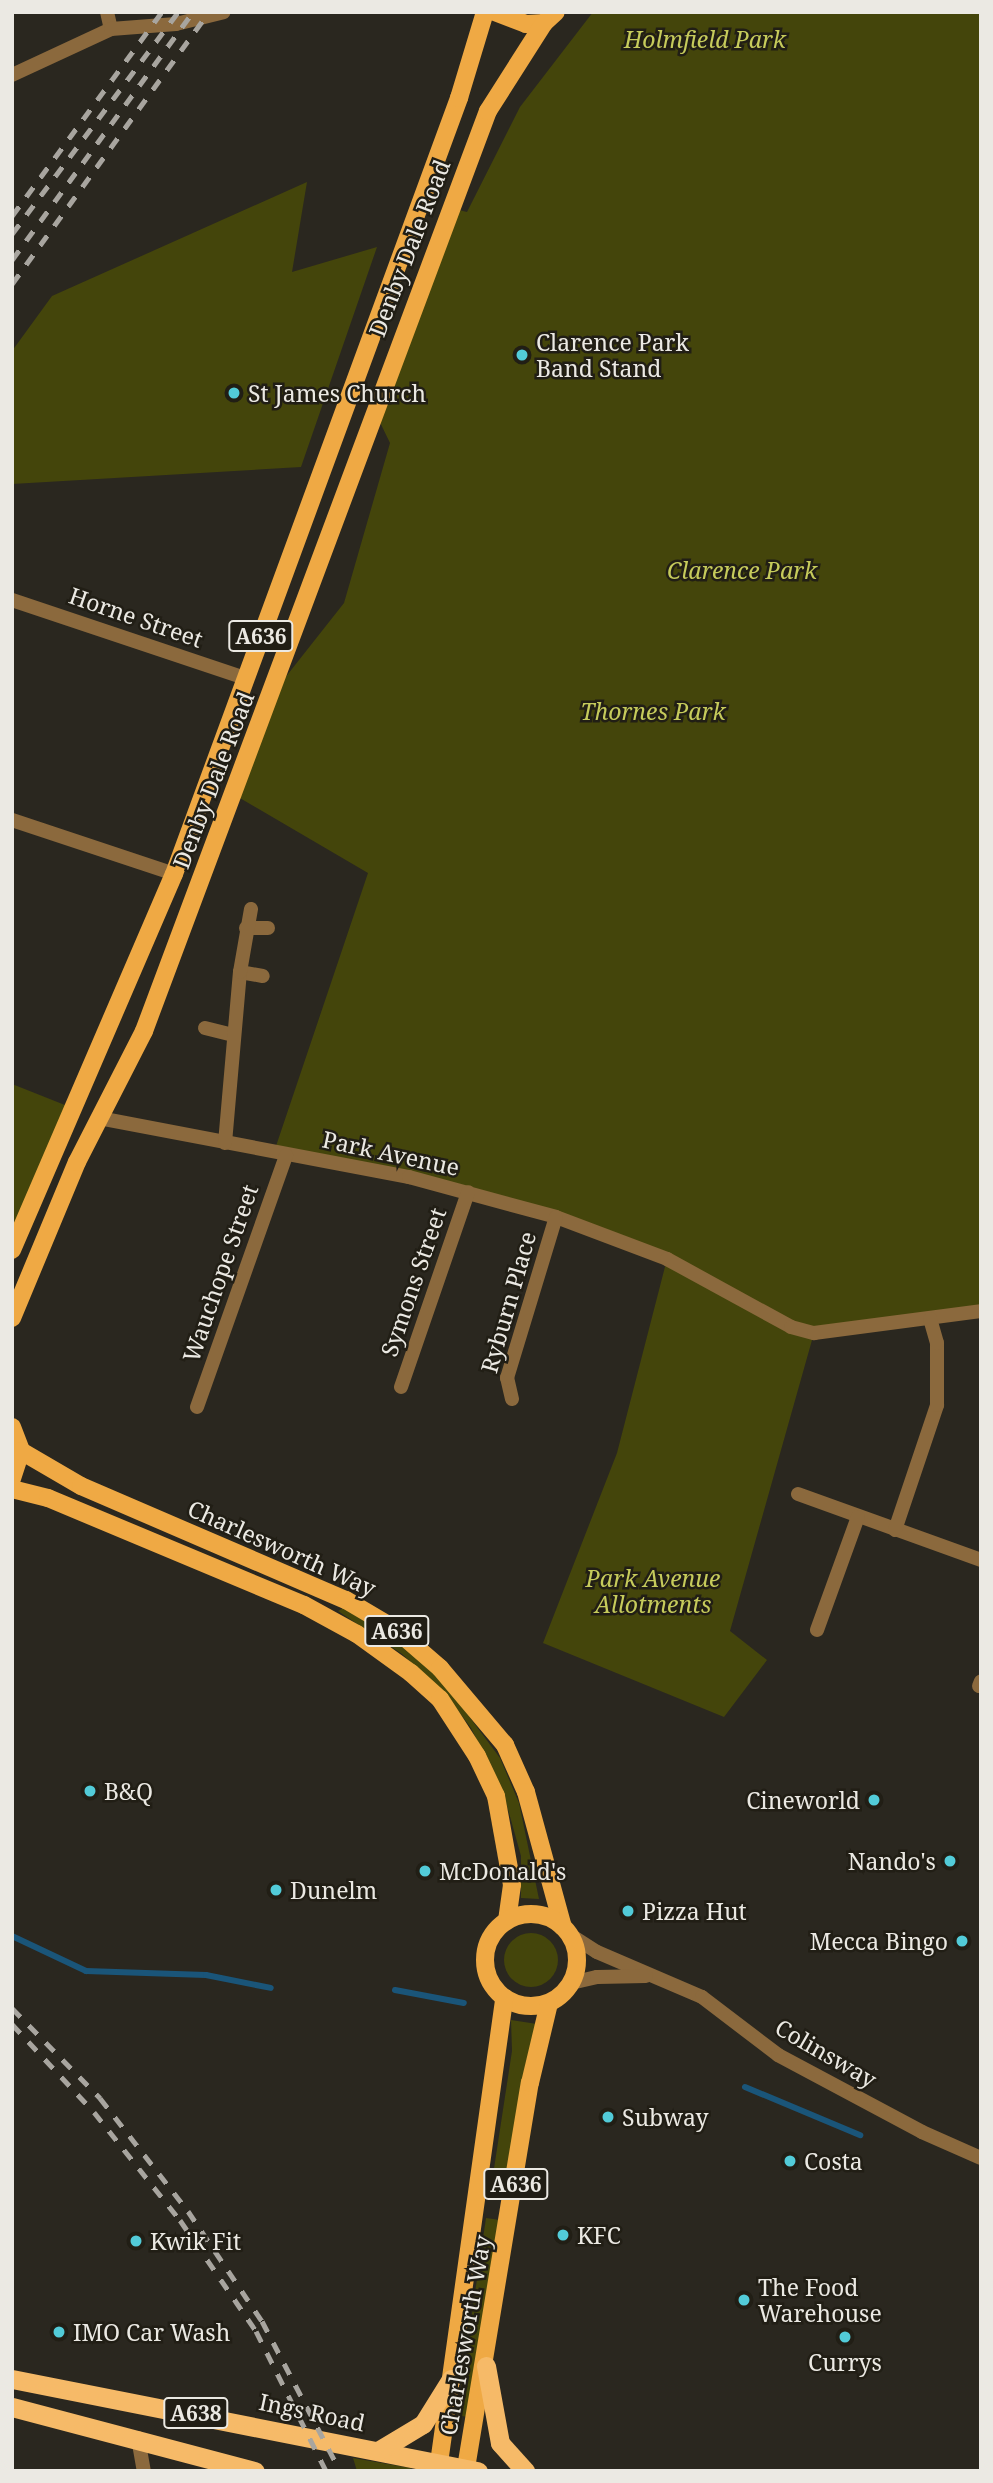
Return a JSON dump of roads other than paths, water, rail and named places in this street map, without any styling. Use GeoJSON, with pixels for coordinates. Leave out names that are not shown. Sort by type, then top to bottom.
{"type":"FeatureCollection","features":[{"type":"Feature","properties":{"kind":"highway"},"geometry":{"type":"LineString","coordinates":[[486,2366],[500,2443],[525,2471]]}},
{"type":"Feature","properties":{"kind":"highway","name":"Ings Road"},"geometry":{"type":"LineString","coordinates":[[12,2379],[378,2451],[441,2467],[469,2470]]}},
{"type":"Feature","properties":{"kind":"highway"},"geometry":{"type":"LineString","coordinates":[[378,2451],[423,2424],[451,2379]]}},
{"type":"Feature","properties":{"kind":"highway","name":"A638"},"geometry":{"type":"LineString","coordinates":[[12,2407],[138,2438],[255,2471]]}},
{"type":"Feature","properties":{"kind":"main road","name":"Denby Dale Road"},"geometry":{"type":"LineString","coordinates":[[12,1250],[16,1227],[174,874],[459,98],[485,12]]}},
{"type":"Feature","properties":{"kind":"main road","name":"A636"},"geometry":{"type":"LineString","coordinates":[[495,12],[509,21],[550,18]]}},
{"type":"Feature","properties":{"kind":"main road","name":"Denby Dale Road"},"geometry":{"type":"LineString","coordinates":[[12,1318],[99,1118],[144,1031],[488,111],[550,18]]}},
{"type":"Feature","properties":{"kind":"main road"},"geometry":{"type":"LineString","coordinates":[[12,1427],[21,1451],[12,1479]]}},
{"type":"Feature","properties":{"kind":"main road","name":"Charlesworth Way"},"geometry":{"type":"LineString","coordinates":[[21,1451],[81,1486],[346,1600],[395,1629],[440,1668],[505,1745],[526,1792],[566,1930]]}},
{"type":"Feature","properties":{"kind":"main road","name":"Charlesworth Way"},"geometry":{"type":"LineString","coordinates":[[12,1489],[48,1498],[304,1605],[357,1634],[411,1673],[440,1699],[477,1756],[496,1796],[512,1885],[507,1920]]}},
{"type":"Feature","properties":{"kind":"main road"},"geometry":{"type":"LineString","coordinates":[[537,1914],[566,1930],[577,1954],[571,1983],[548,2003],[534,2006],[504,1998],[488,1979],[485,1956],[492,1934],[507,1920],[537,1914]]}},
{"type":"Feature","properties":{"kind":"main road","name":"Charlesworth Way"},"geometry":{"type":"LineString","coordinates":[[441,2467],[504,1998]]}},
{"type":"Feature","properties":{"kind":"main road","name":"Charlesworth Way"},"geometry":{"type":"LineString","coordinates":[[469,2470],[530,2082],[548,2003]]}},
{"type":"Feature","properties":{"kind":"street"},"geometry":{"type":"LineString","coordinates":[[107,12],[111,29]]}},
{"type":"Feature","properties":{"kind":"street"},"geometry":{"type":"LineString","coordinates":[[12,75],[111,29],[176,24],[224,12]]}},
{"type":"Feature","properties":{"kind":"street","name":"Horne Street"},"geometry":{"type":"LineString","coordinates":[[12,600],[245,678]]}},
{"type":"Feature","properties":{"kind":"street"},"geometry":{"type":"LineString","coordinates":[[12,820],[174,874]]}},
{"type":"Feature","properties":{"kind":"street"},"geometry":{"type":"LineString","coordinates":[[225,1143],[240,972],[251,909]]}},
{"type":"Feature","properties":{"kind":"street"},"geometry":{"type":"LineString","coordinates":[[246,928],[268,928]]}},
{"type":"Feature","properties":{"kind":"street"},"geometry":{"type":"LineString","coordinates":[[240,972],[263,976]]}},
{"type":"Feature","properties":{"kind":"street"},"geometry":{"type":"LineString","coordinates":[[205,1028],[233,1035]]}},
{"type":"Feature","properties":{"kind":"street","name":"Park Avenue"},"geometry":{"type":"LineString","coordinates":[[99,1118],[468,1192],[556,1217],[667,1259],[791,1327],[814,1333],[981,1311]]}},
{"type":"Feature","properties":{"kind":"street","name":"Wauchope Street"},"geometry":{"type":"LineString","coordinates":[[197,1407],[286,1155]]}},
{"type":"Feature","properties":{"kind":"street","name":"Symons Street"},"geometry":{"type":"LineString","coordinates":[[401,1387],[468,1192]]}},
{"type":"Feature","properties":{"kind":"street","name":"Ryburn Place"},"geometry":{"type":"LineString","coordinates":[[512,1399],[507,1378],[556,1217]]}},
{"type":"Feature","properties":{"kind":"street"},"geometry":{"type":"LineString","coordinates":[[895,1530],[937,1405],[937,1343],[930,1319]]}},
{"type":"Feature","properties":{"kind":"street"},"geometry":{"type":"LineString","coordinates":[[798,1494],[981,1560]]}},
{"type":"Feature","properties":{"kind":"street"},"geometry":{"type":"LineString","coordinates":[[817,1630],[858,1517]]}},
{"type":"Feature","properties":{"kind":"street","name":"Colinsway"},"geometry":{"type":"LineString","coordinates":[[566,1930],[597,1952],[702,1997],[778,2055],[911,2127],[981,2158]]}},
{"type":"Feature","properties":{"kind":"street","name":"Colinsway"},"geometry":{"type":"LineString","coordinates":[[571,1983],[618,1975],[655,1976]]}},
{"type":"Feature","properties":{"kind":"street"},"geometry":{"type":"LineString","coordinates":[[138,2438],[144,2471]]}},
{"type":"Feature","properties":{"kind":"waterway"},"geometry":{"type":"LineString","coordinates":[[12,1936],[86,1971],[206,1975],[271,1988]]}},
{"type":"Feature","properties":{"kind":"waterway"},"geometry":{"type":"LineString","coordinates":[[395,1990],[464,2003]]}},
{"type":"Feature","properties":{"kind":"waterway"},"geometry":{"type":"LineString","coordinates":[[745,2087],[860,2135]]}},
{"type":"Feature","properties":{"kind":"railway"},"geometry":{"type":"LineString","coordinates":[[12,216],[162,12]]}},
{"type":"Feature","properties":{"kind":"railway"},"geometry":{"type":"LineString","coordinates":[[12,234],[178,12]]}},
{"type":"Feature","properties":{"kind":"railway"},"geometry":{"type":"LineString","coordinates":[[12,260],[193,12]]}},
{"type":"Feature","properties":{"kind":"railway"},"geometry":{"type":"LineString","coordinates":[[12,284],[209,12]]}},
{"type":"Feature","properties":{"kind":"railway"},"geometry":{"type":"LineString","coordinates":[[12,2008],[100,2098],[188,2211],[262,2321],[340,2471]]}},
{"type":"Feature","properties":{"kind":"railway"},"geometry":{"type":"LineString","coordinates":[[12,2024],[94,2112],[180,2220],[256,2331],[326,2471]]}},
{"type":"Feature","properties":{"kind":"place","name":"Clarence Park Band Stand"},"geometry":{"type":"Point","coordinates":[522,355]}},
{"type":"Feature","properties":{"kind":"place","name":"St James Church"},"geometry":{"type":"Point","coordinates":[234,393]}},
{"type":"Feature","properties":{"kind":"place","name":"B&Q"},"geometry":{"type":"Point","coordinates":[90,1791]}},
{"type":"Feature","properties":{"kind":"place","name":"Cineworld"},"geometry":{"type":"Point","coordinates":[874,1800]}},
{"type":"Feature","properties":{"kind":"place","name":"Nando's"},"geometry":{"type":"Point","coordinates":[950,1861]}},
{"type":"Feature","properties":{"kind":"place","name":"McDonald's"},"geometry":{"type":"Point","coordinates":[425,1871]}},
{"type":"Feature","properties":{"kind":"place","name":"Dunelm"},"geometry":{"type":"Point","coordinates":[276,1890]}},
{"type":"Feature","properties":{"kind":"place","name":"Pizza Hut"},"geometry":{"type":"Point","coordinates":[628,1911]}},
{"type":"Feature","properties":{"kind":"place","name":"Mecca Bingo"},"geometry":{"type":"Point","coordinates":[962,1941]}},
{"type":"Feature","properties":{"kind":"place","name":"Subway"},"geometry":{"type":"Point","coordinates":[608,2117]}},
{"type":"Feature","properties":{"kind":"place","name":"Costa"},"geometry":{"type":"Point","coordinates":[790,2161]}},
{"type":"Feature","properties":{"kind":"place","name":"KFC"},"geometry":{"type":"Point","coordinates":[563,2235]}},
{"type":"Feature","properties":{"kind":"place","name":"Kwik Fit"},"geometry":{"type":"Point","coordinates":[136,2241]}},
{"type":"Feature","properties":{"kind":"place","name":"The Food Warehouse"},"geometry":{"type":"Point","coordinates":[744,2300]}},
{"type":"Feature","properties":{"kind":"place","name":"IMO Car Wash"},"geometry":{"type":"Point","coordinates":[59,2332]}},
{"type":"Feature","properties":{"kind":"place","name":"Currys"},"geometry":{"type":"Point","coordinates":[845,2337]}},
{"type":"Feature","properties":{"kind":"park label","name":"Holmfield Park"},"geometry":{"type":"Point","coordinates":[705,39]}},
{"type":"Feature","properties":{"kind":"park label","name":"Clarence Park"},"geometry":{"type":"Point","coordinates":[742,570]}},
{"type":"Feature","properties":{"kind":"park label","name":"Thornes Park"},"geometry":{"type":"Point","coordinates":[653,711]}},
{"type":"Feature","properties":{"kind":"park label","name":"Park Avenue Allotments"},"geometry":{"type":"Point","coordinates":[653,1591]}}]}
